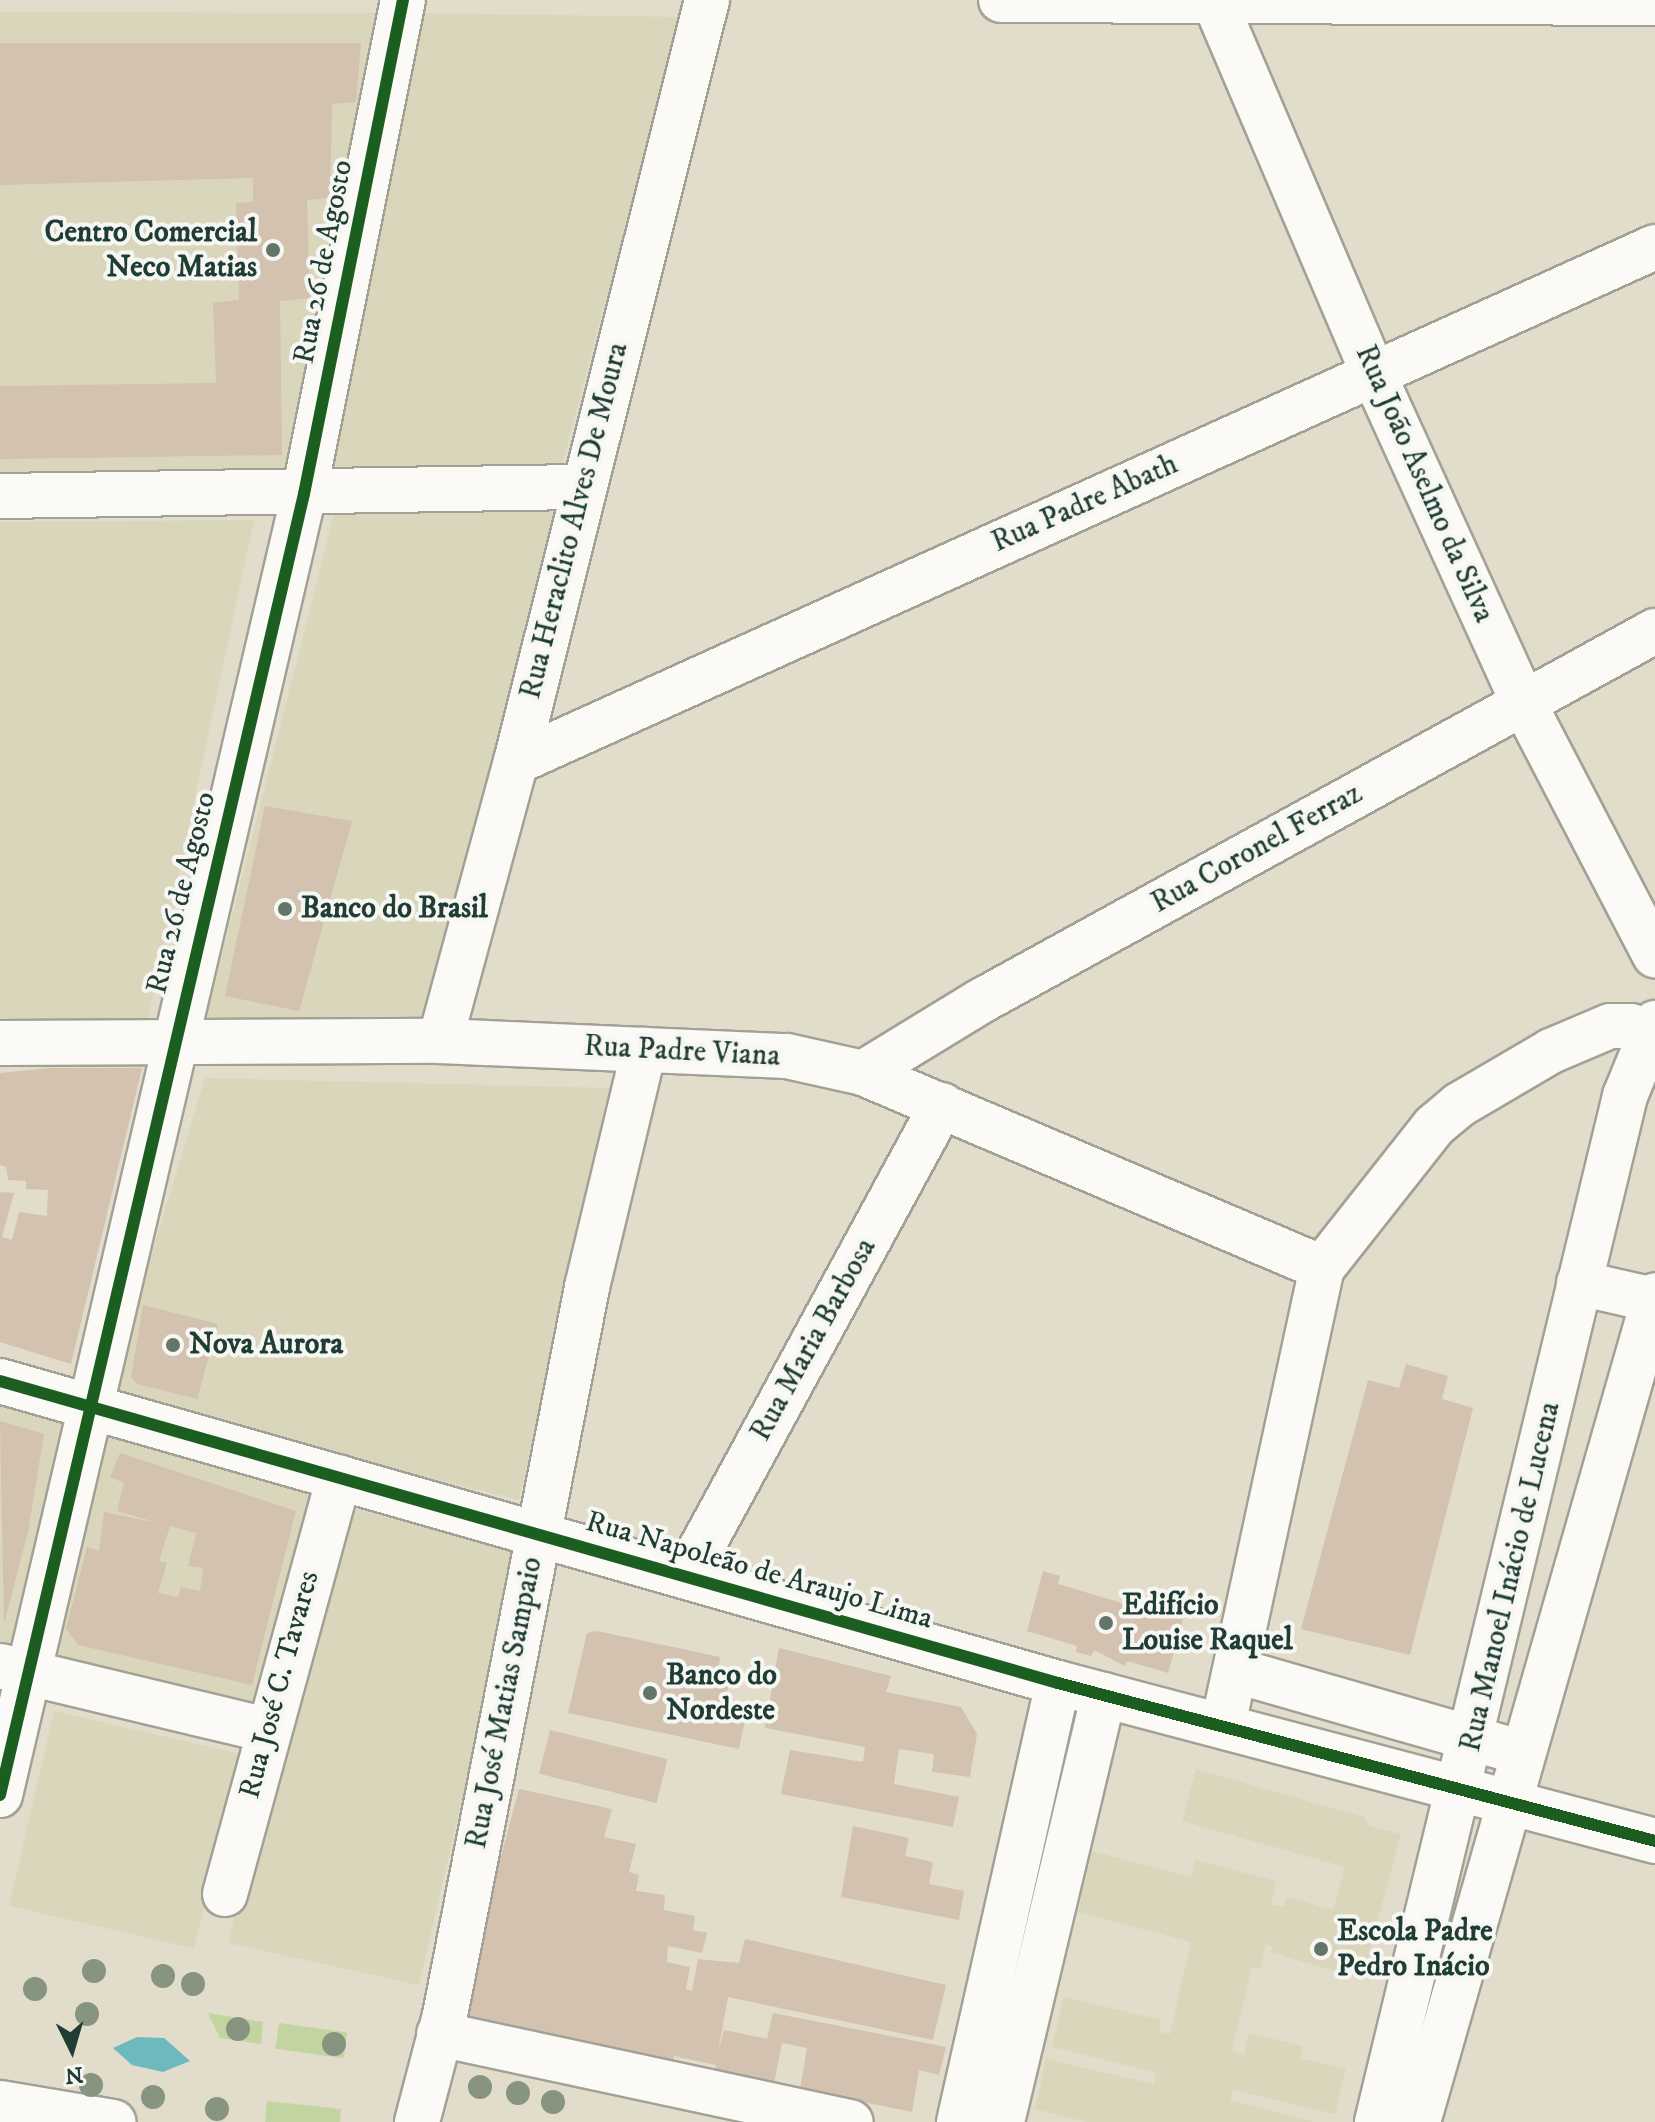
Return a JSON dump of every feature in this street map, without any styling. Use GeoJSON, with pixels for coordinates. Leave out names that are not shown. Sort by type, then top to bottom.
{"type":"FeatureCollection","features":[{"type":"Feature","properties":{"kind":"street","name":"Rua 26 de Agosto"},"geometry":{"type":"LineString","coordinates":[[0,1795],[13,1669],[88,1407],[304,494],[403,0]]}},
{"type":"Feature","properties":{"kind":"street","name":"Rua Heraclito Alves De Moura"},"geometry":{"type":"LineString","coordinates":[[440,1041],[516,762],[581,487],[707,0]]}},
{"type":"Feature","properties":{"kind":"street"},"geometry":{"type":"LineString","coordinates":[[1001,0],[1655,3]]}},
{"type":"Feature","properties":{"kind":"street","name":"Rua João Aselmo da Silva"},"geometry":{"type":"LineString","coordinates":[[1214,2],[1373,373],[1522,700],[1655,955]]}},
{"type":"Feature","properties":{"kind":"street","name":"Rua Padre Abath"},"geometry":{"type":"LineString","coordinates":[[516,762],[1655,247]]}},
{"type":"Feature","properties":{"kind":"street"},"geometry":{"type":"LineString","coordinates":[[0,496],[304,494],[581,487]]}},
{"type":"Feature","properties":{"kind":"street","name":"Rua Coronel Ferraz"},"geometry":{"type":"LineString","coordinates":[[863,1073],[981,1001],[1522,700],[1655,631]]}},
{"type":"Feature","properties":{"kind":"street"},"geometry":{"type":"LineString","coordinates":[[1223,1725],[1322,1268],[1434,1126],[1459,1105],[1584,1036],[1621,1024],[1653,1031]]}},
{"type":"Feature","properties":{"kind":"street","name":"Rua Manoel Inácio de Lucena"},"geometry":{"type":"LineString","coordinates":[[1377,2122],[1472,1742],[1579,1283],[1640,1096],[1653,1031]]}},
{"type":"Feature","properties":{"kind":"street","name":"Rua Padre Viana"},"geometry":{"type":"LineString","coordinates":[[0,1043],[172,1045],[440,1041],[787,1056],[863,1073],[1322,1268]]}},
{"type":"Feature","properties":{"kind":"street","name":"Rua José Matias Sampaio"},"geometry":{"type":"LineString","coordinates":[[417,2122],[439,2034],[587,1287],[644,1050]]}},
{"type":"Feature","properties":{"kind":"street","name":"Rua Maria Barbosa"},"geometry":{"type":"LineString","coordinates":[[686,1576],[942,1105]]}},
{"type":"Feature","properties":{"kind":"street"},"geometry":{"type":"LineString","coordinates":[[1579,1283],[1654,1297]]}},
{"type":"Feature","properties":{"kind":"street","name":"Rua Manoel Inácio de Lucena"},"geometry":{"type":"LineString","coordinates":[[1418,2122],[1520,1752],[1654,1297]]}},
{"type":"Feature","properties":{"kind":"street","name":"Rua Napoleão de Araujo Lima"},"geometry":{"type":"LineString","coordinates":[[0,1381],[1058,1683],[1655,1841]]}},
{"type":"Feature","properties":{"kind":"street"},"geometry":{"type":"LineString","coordinates":[[1539,1461],[1604,1473]]}},
{"type":"Feature","properties":{"kind":"street","name":"Rua José C. Tavares"},"geometry":{"type":"LineString","coordinates":[[225,1894],[266,1730],[339,1477]]}},
{"type":"Feature","properties":{"kind":"street"},"geometry":{"type":"LineString","coordinates":[[13,1669],[266,1730]]}},
{"type":"Feature","properties":{"kind":"street"},"geometry":{"type":"LineString","coordinates":[[1237,1671],[1472,1742],[1520,1752]]}},
{"type":"Feature","properties":{"kind":"street"},"geometry":{"type":"LineString","coordinates":[[959,2122],[1058,1683]]}},
{"type":"Feature","properties":{"kind":"street"},"geometry":{"type":"LineString","coordinates":[[1002,2122],[1104,1695]]}},
{"type":"Feature","properties":{"kind":"street"},"geometry":{"type":"LineString","coordinates":[[439,2034],[851,2122]]}},
{"type":"Feature","properties":{"kind":"street"},"geometry":{"type":"LineString","coordinates":[[0,2103],[113,2122]]}},
{"type":"Feature","properties":{"kind":"shaded area"},"geometry":{"type":"Polygon","coordinates":[[[0,12],[379,13],[284,475],[0,478],[0,12]]]}},
{"type":"Feature","properties":{"kind":"shaded area"},"geometry":{"type":"Polygon","coordinates":[[[420,13],[680,17],[561,469],[316,473],[420,13]]]}},
{"type":"Feature","properties":{"kind":"shaded area"},"geometry":{"type":"Polygon","coordinates":[[[567,500],[418,1031],[203,1031],[335,510],[567,500]]]}},
{"type":"Feature","properties":{"kind":"shaded area"},"geometry":{"type":"Polygon","coordinates":[[[254,520],[148,1018],[0,1019],[0,522],[254,520]]]}},
{"type":"Feature","properties":{"kind":"shaded area"},"geometry":{"type":"Polygon","coordinates":[[[205,1078],[609,1088],[519,1500],[108,1398],[205,1078]]]}},
{"type":"Feature","properties":{"kind":"shaded area"},"geometry":{"type":"Polygon","coordinates":[[[0,1395],[73,1417],[10,1652],[0,1650],[0,1395]]]}},
{"type":"Feature","properties":{"kind":"shaded area"},"geometry":{"type":"Polygon","coordinates":[[[105,1429],[321,1487],[261,1711],[45,1653],[105,1429]]]}},
{"type":"Feature","properties":{"kind":"shaded area"},"geometry":{"type":"Polygon","coordinates":[[[347,1507],[519,1552],[419,1985],[228,1943],[282,1728],[347,1507]]]}},
{"type":"Feature","properties":{"kind":"shaded area"},"geometry":{"type":"Polygon","coordinates":[[[54,1711],[239,1754],[194,1949],[9,1906],[54,1711]]]}},
{"type":"Feature","properties":{"kind":"shaded area","name":"Escola Padre Pedro Inácio"},"geometry":{"type":"Polygon","coordinates":[[[1196,1769],[1364,1817],[1369,1826],[1401,1834],[1362,1979],[1270,1952],[1273,1946],[1265,1944],[1261,1968],[1252,1967],[1232,2050],[1244,2054],[1249,2033],[1303,2046],[1300,2058],[1346,2069],[1335,2114],[1233,2090],[1230,2100],[1314,2122],[1086,2122],[1035,2109],[1046,2059],[1154,2084],[1156,2073],[1052,2047],[1064,1997],[1161,2020],[1160,2032],[1170,2034],[1191,1942],[1078,1912],[1092,1851],[1191,1877],[1195,1860],[1276,1881],[1271,1904],[1284,1907],[1287,1897],[1333,1910],[1345,1867],[1182,1821],[1196,1769]]]}},
{"type":"Feature","properties":{"kind":"green space"},"geometry":{"type":"Polygon","coordinates":[[[208,2013],[263,2022],[261,2044],[220,2038],[208,2013]]]}},
{"type":"Feature","properties":{"kind":"green space"},"geometry":{"type":"Polygon","coordinates":[[[279,2023],[347,2033],[344,2058],[275,2049],[279,2023]]]}},
{"type":"Feature","properties":{"kind":"green space"},"geometry":{"type":"Polygon","coordinates":[[[267,2101],[341,2109],[340,2122],[265,2122],[267,2101]]]}},
{"type":"Feature","properties":{"kind":"water"},"geometry":{"type":"Polygon","coordinates":[[[137,2037],[164,2038],[190,2061],[163,2072],[132,2065],[113,2048],[137,2037]]]}},
{"type":"Feature","properties":{"kind":"building","name":"Centro Comercial Neco Matias"},"geometry":{"type":"Polygon","coordinates":[[[0,43],[361,43],[356,102],[332,104],[330,198],[307,200],[310,298],[280,301],[282,455],[0,459],[0,386],[216,383],[213,303],[239,300],[236,203],[253,202],[253,178],[0,185],[0,43]]]}},
{"type":"Feature","properties":{"kind":"building","name":"Banco do Brasil"},"geometry":{"type":"Polygon","coordinates":[[[265,806],[352,821],[299,1011],[225,996],[265,806]]]}},
{"type":"Feature","properties":{"kind":"building"},"geometry":{"type":"Polygon","coordinates":[[[51,1068],[142,1068],[71,1364],[0,1342],[0,1192],[14,1193],[2,1237],[12,1240],[19,1212],[47,1216],[48,1190],[26,1189],[26,1181],[8,1180],[6,1167],[0,1165],[0,1073],[51,1068]]]}},
{"type":"Feature","properties":{"kind":"building","name":"Nova Aurora"},"geometry":{"type":"Polygon","coordinates":[[[143,1305],[218,1324],[197,1399],[137,1384],[131,1377],[143,1305]]]}},
{"type":"Feature","properties":{"kind":"building"},"geometry":{"type":"Polygon","coordinates":[[[1406,1364],[1448,1376],[1442,1399],[1473,1408],[1410,1655],[1301,1629],[1368,1380],[1399,1388],[1406,1364]]]}},
{"type":"Feature","properties":{"kind":"building"},"geometry":{"type":"Polygon","coordinates":[[[0,1421],[44,1434],[28,1532],[4,1624],[0,1421]]]}},
{"type":"Feature","properties":{"kind":"building"},"geometry":{"type":"Polygon","coordinates":[[[120,1453],[296,1511],[252,1685],[78,1645],[66,1629],[87,1547],[99,1551],[104,1512],[162,1524],[117,1511],[124,1483],[110,1477],[120,1453]],[[170,1526],[159,1561],[167,1563],[158,1593],[178,1597],[181,1587],[200,1591],[203,1568],[188,1566],[196,1533],[170,1526]]]}},
{"type":"Feature","properties":{"kind":"building","name":"Edifício Louise Raquel"},"geometry":{"type":"Polygon","coordinates":[[[1043,1571],[1060,1576],[1058,1584],[1165,1616],[1169,1605],[1186,1610],[1168,1673],[1127,1661],[1125,1666],[1094,1650],[1091,1656],[1076,1652],[1077,1646],[1027,1631],[1043,1571]]]}},
{"type":"Feature","properties":{"kind":"building","name":"Banco do Nordeste"},"geometry":{"type":"Polygon","coordinates":[[[597,1631],[720,1657],[717,1682],[729,1683],[725,1704],[747,1711],[739,1749],[568,1713],[587,1633],[597,1631]]]}},
{"type":"Feature","properties":{"kind":"building"},"geometry":{"type":"Polygon","coordinates":[[[779,1648],[891,1676],[886,1692],[961,1707],[977,1734],[970,1777],[932,1772],[934,1754],[899,1749],[894,1784],[959,1797],[953,1827],[781,1794],[790,1750],[863,1762],[865,1747],[765,1728],[779,1648]]]}},
{"type":"Feature","properties":{"kind":"building"},"geometry":{"type":"Polygon","coordinates":[[[550,1730],[667,1759],[657,1803],[539,1774],[550,1730]]]}},
{"type":"Feature","properties":{"kind":"building"},"geometry":{"type":"Polygon","coordinates":[[[519,1789],[612,1809],[604,1837],[636,1844],[629,1872],[639,1875],[636,1891],[665,1895],[664,1910],[695,1916],[693,1930],[707,1933],[702,1953],[668,1946],[667,1962],[690,1967],[686,1989],[692,1991],[698,1959],[739,1963],[745,1939],[946,1985],[933,2040],[728,1997],[718,2052],[724,2030],[767,2039],[773,2013],[946,2047],[939,2075],[919,2070],[912,2112],[800,2089],[807,2048],[782,2043],[773,2088],[714,2073],[716,2065],[674,2056],[673,2063],[473,2022],[462,2004],[519,1789]]]}},
{"type":"Feature","properties":{"kind":"building"},"geometry":{"type":"Polygon","coordinates":[[[853,1826],[909,1838],[905,1856],[933,1862],[929,1884],[964,1891],[959,1920],[841,1897],[853,1826]]]}},
{"type":"Feature","properties":{"kind":"cycle path"},"geometry":{"type":"LineString","coordinates":[[0,1795],[304,494],[403,0]]}},
{"type":"Feature","properties":{"kind":"cycle path"},"geometry":{"type":"LineString","coordinates":[[0,1381],[1058,1683],[1655,1841]]}},
{"type":"Feature","properties":{"kind":"place","name":"Centro Comercial Neco Matias"},"geometry":{"type":"Point","coordinates":[273,250]}},
{"type":"Feature","properties":{"kind":"place","name":"Banco do Brasil"},"geometry":{"type":"Point","coordinates":[285,909]}},
{"type":"Feature","properties":{"kind":"place","name":"Nova Aurora"},"geometry":{"type":"Point","coordinates":[173,1345]}},
{"type":"Feature","properties":{"kind":"place","name":"Edifício Louise Raquel"},"geometry":{"type":"Point","coordinates":[1106,1623]}},
{"type":"Feature","properties":{"kind":"place","name":"Banco do Nordeste"},"geometry":{"type":"Point","coordinates":[650,1693]}},
{"type":"Feature","properties":{"kind":"place","name":"Escola Padre Pedro Inácio"},"geometry":{"type":"Point","coordinates":[1321,1949]}}]}
